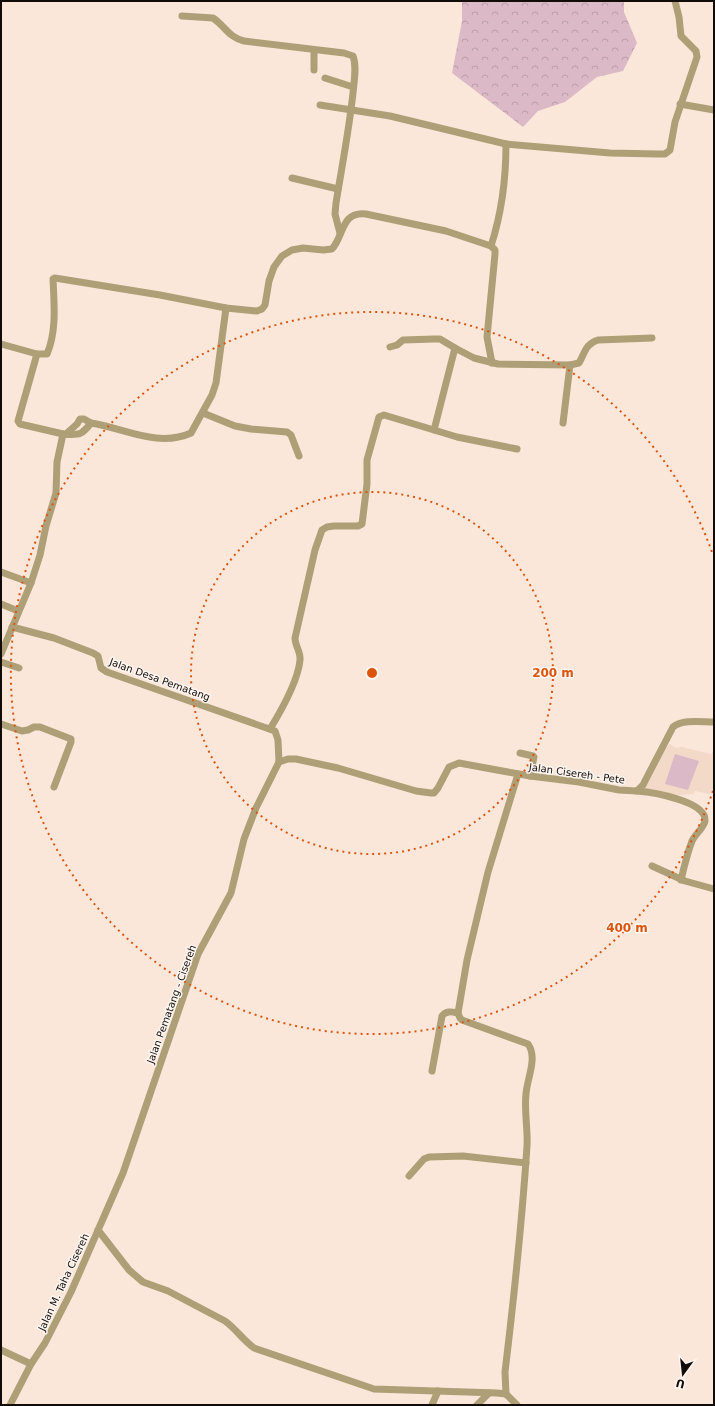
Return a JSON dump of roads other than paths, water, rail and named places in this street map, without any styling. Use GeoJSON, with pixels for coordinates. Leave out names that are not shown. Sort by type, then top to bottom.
{"type":"FeatureCollection","features":[{"type":"Feature","properties":{"kind":"street"},"geometry":{"type":"LineString","coordinates":[[320,105],[390,116],[506,144],[610,153],[666,154],[670,150],[680,104],[697,54],[696,51],[681,36],[679,17],[675,1]]}},
{"type":"Feature","properties":{"kind":"street"},"geometry":{"type":"LineString","coordinates":[[182,16],[213,18],[230,35],[236,39],[244,41],[344,53],[353,56],[354,64],[351,110],[335,214],[340,233]]}},
{"type":"Feature","properties":{"kind":"street"},"geometry":{"type":"LineString","coordinates":[[314,50],[314,70]]}},
{"type":"Feature","properties":{"kind":"street"},"geometry":{"type":"LineString","coordinates":[[325,78],[353,87]]}},
{"type":"Feature","properties":{"kind":"street"},"geometry":{"type":"LineString","coordinates":[[680,104],[714,110]]}},
{"type":"Feature","properties":{"kind":"street"},"geometry":{"type":"LineString","coordinates":[[491,246],[498,223],[506,144]]}},
{"type":"Feature","properties":{"kind":"street"},"geometry":{"type":"LineString","coordinates":[[292,178],[338,189]]}},
{"type":"Feature","properties":{"kind":"street"},"geometry":{"type":"LineString","coordinates":[[1,344],[37,354],[45,354],[48,352],[54,305],[53,279],[55,278],[160,295],[226,308],[252,311],[262,309],[266,305],[274,267],[282,256],[292,250],[303,248],[330,250],[334,248],[347,221],[354,216],[362,214],[446,231],[491,246],[495,250],[496,254],[487,337],[492,363]]}},
{"type":"Feature","properties":{"kind":"street"},"geometry":{"type":"LineString","coordinates":[[1,654],[31,583],[40,555],[46,526],[56,493],[57,462],[64,434],[77,424],[80,419],[156,439],[185,436],[191,433],[212,395],[216,383],[226,308]]}},
{"type":"Feature","properties":{"kind":"street"},"geometry":{"type":"LineString","coordinates":[[390,347],[397,345],[403,340],[434,339],[440,340],[474,358],[492,363],[570,365],[580,363],[586,348],[592,342],[598,340],[652,338]]}},
{"type":"Feature","properties":{"kind":"street"},"geometry":{"type":"LineString","coordinates":[[434,430],[455,348]]}},
{"type":"Feature","properties":{"kind":"street"},"geometry":{"type":"LineString","coordinates":[[37,354],[18,422],[34,428],[64,434],[78,435],[84,432],[91,423]]}},
{"type":"Feature","properties":{"kind":"street"},"geometry":{"type":"LineString","coordinates":[[563,423],[570,365]]}},
{"type":"Feature","properties":{"kind":"street"},"geometry":{"type":"LineString","coordinates":[[203,413],[228,424],[251,430],[287,432],[291,435],[299,456]]}},
{"type":"Feature","properties":{"kind":"street"},"geometry":{"type":"LineString","coordinates":[[506,1394],[505,1372],[526,1163],[526,1094],[532,1060],[532,1050],[528,1044],[462,1020],[458,1012],[467,960],[488,872],[518,774],[459,763],[449,767],[434,793],[416,791],[338,768],[296,759],[288,759],[279,762],[277,735],[275,731],[270,730],[282,709],[292,686],[300,660],[295,638],[320,534],[322,530],[327,527],[358,526],[362,524],[367,484],[367,460],[378,419],[384,415],[457,437],[517,450]]}},
{"type":"Feature","properties":{"kind":"street"},"geometry":{"type":"LineString","coordinates":[[1,572],[31,583]]}},
{"type":"Feature","properties":{"kind":"street"},"geometry":{"type":"LineString","coordinates":[[1,604],[18,611]]}},
{"type":"Feature","properties":{"kind":"street","name":"Jalan Desa Pematang"},"geometry":{"type":"LineString","coordinates":[[12,626],[54,638],[93,653],[98,656],[101,668],[107,672],[270,730]]}},
{"type":"Feature","properties":{"kind":"street"},"geometry":{"type":"LineString","coordinates":[[1,662],[19,668]]}},
{"type":"Feature","properties":{"kind":"street","name":"Jalan Cisereh - Pete"},"geometry":{"type":"LineString","coordinates":[[518,774],[579,782],[613,789],[637,791],[646,779],[672,727],[676,724],[684,722],[714,722]]}},
{"type":"Feature","properties":{"kind":"street"},"geometry":{"type":"LineString","coordinates":[[1,724],[22,731],[34,727],[40,727],[71,739],[54,787]]}},
{"type":"Feature","properties":{"kind":"street"},"geometry":{"type":"LineString","coordinates":[[520,753],[534,757],[530,776]]}},
{"type":"Feature","properties":{"kind":"street","name":"Jalan Pematang - Cisereh"},"geometry":{"type":"LineString","coordinates":[[98,1230],[123,1173],[198,954],[230,892],[244,839],[256,808],[279,762]]}},
{"type":"Feature","properties":{"kind":"street"},"geometry":{"type":"LineString","coordinates":[[637,791],[689,802],[700,809],[703,813],[705,819],[704,824],[691,843],[681,880]]}},
{"type":"Feature","properties":{"kind":"street"},"geometry":{"type":"LineString","coordinates":[[652,866],[681,880],[698,886],[714,889]]}},
{"type":"Feature","properties":{"kind":"street"},"geometry":{"type":"LineString","coordinates":[[432,1071],[442,1016],[447,1012],[458,1012]]}},
{"type":"Feature","properties":{"kind":"street"},"geometry":{"type":"LineString","coordinates":[[409,1176],[424,1159],[429,1157],[463,1156],[526,1163]]}},
{"type":"Feature","properties":{"kind":"street"},"geometry":{"type":"LineString","coordinates":[[98,1230],[135,1276],[151,1286],[168,1291],[225,1321],[254,1348],[374,1388],[506,1394],[517,1405]]}},
{"type":"Feature","properties":{"kind":"street","name":"Jalan M. Taha Cisereh"},"geometry":{"type":"LineString","coordinates":[[10,1405],[64,1306],[98,1230]]}},
{"type":"Feature","properties":{"kind":"street"},"geometry":{"type":"LineString","coordinates":[[1,1350],[31,1364]]}},
{"type":"Feature","properties":{"kind":"street"},"geometry":{"type":"LineString","coordinates":[[432,1405],[438,1391]]}},
{"type":"Feature","properties":{"kind":"street"},"geometry":{"type":"LineString","coordinates":[[477,1405],[489,1393]]}}]}
